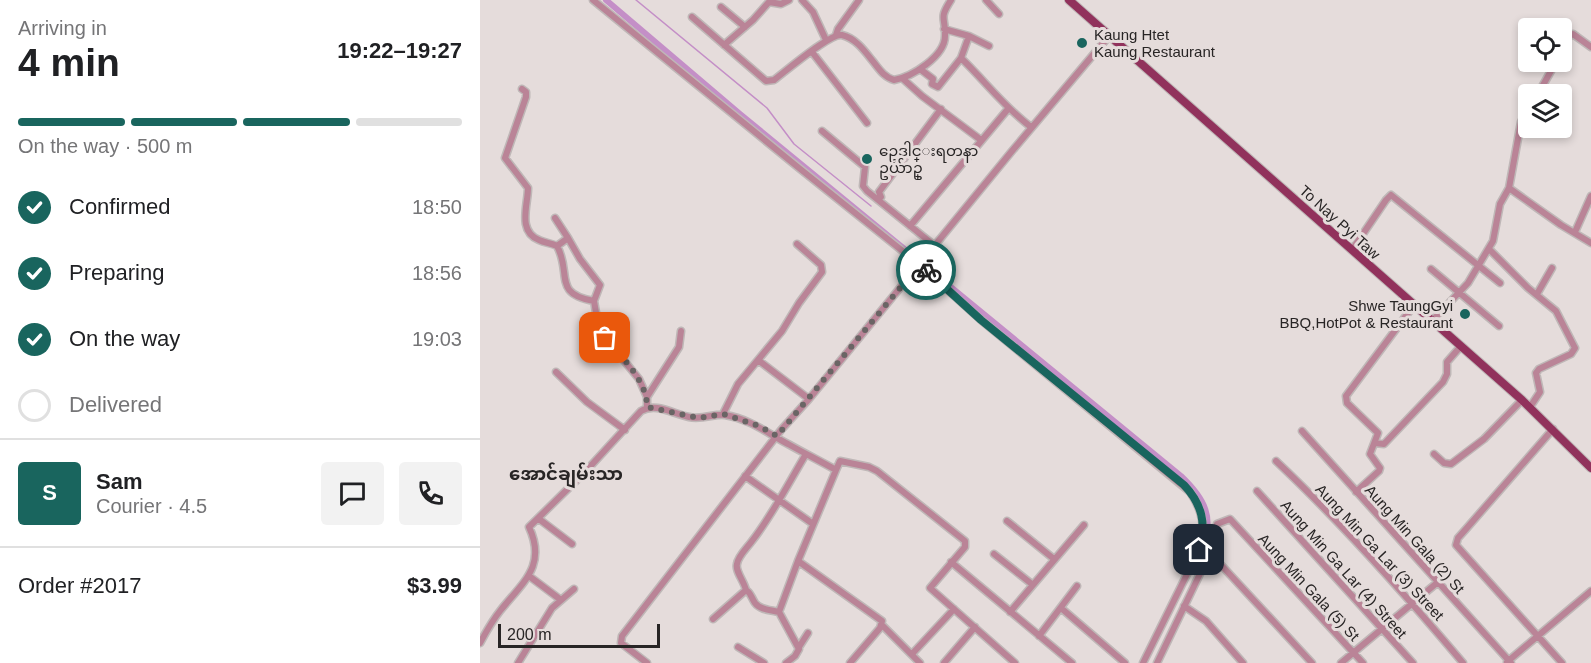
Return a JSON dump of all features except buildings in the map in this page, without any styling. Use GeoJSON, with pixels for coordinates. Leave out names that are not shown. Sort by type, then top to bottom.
{"type":"FeatureCollection","features":[{"type":"Feature","properties":{"kind":"main road","name":"To Nay Pyi Taw"},"geometry":{"type":"LineString","coordinates":[[1069,0],[1530,407],[1591,468]]}},
{"type":"Feature","properties":{"kind":"street"},"geometry":{"type":"LineString","coordinates":[[593,0],[799,168],[921,263],[981,320],[1184,485],[1196,501],[1203,518],[1202,539],[1199,550],[1143,663]]}},
{"type":"Feature","properties":{"kind":"street"},"geometry":{"type":"LineString","coordinates":[[724,45],[746,27],[768,1],[781,4],[789,0]]}},
{"type":"Feature","properties":{"kind":"street"},"geometry":{"type":"LineString","coordinates":[[802,0],[813,12],[826,40]]}},
{"type":"Feature","properties":{"kind":"street"},"geometry":{"type":"LineString","coordinates":[[836,35],[837,28],[859,0]]}},
{"type":"Feature","properties":{"kind":"street"},"geometry":{"type":"LineString","coordinates":[[693,17],[768,81],[774,80],[826,40],[836,35],[844,36],[860,46],[886,77],[894,80],[920,69],[928,63],[942,45],[945,37],[942,20],[944,10],[951,0]]}},
{"type":"Feature","properties":{"kind":"street"},"geometry":{"type":"LineString","coordinates":[[986,0],[999,14]]}},
{"type":"Feature","properties":{"kind":"street"},"geometry":{"type":"LineString","coordinates":[[721,7],[746,27]]}},
{"type":"Feature","properties":{"kind":"street"},"geometry":{"type":"LineString","coordinates":[[944,28],[969,36],[989,46]]}},
{"type":"Feature","properties":{"kind":"street"},"geometry":{"type":"LineString","coordinates":[[1572,34],[1591,47]]}},
{"type":"Feature","properties":{"kind":"street"},"geometry":{"type":"LineString","coordinates":[[920,69],[933,79],[932,84],[937,87],[961,58],[969,36]]}},
{"type":"Feature","properties":{"kind":"street"},"geometry":{"type":"LineString","coordinates":[[647,663],[621,643],[621,638],[777,436],[1031,127],[1109,36]]}},
{"type":"Feature","properties":{"kind":"street"},"geometry":{"type":"LineString","coordinates":[[812,51],[867,123]]}},
{"type":"Feature","properties":{"kind":"street"},"geometry":{"type":"LineString","coordinates":[[961,58],[1008,109],[1031,127]]}},
{"type":"Feature","properties":{"kind":"street"},"geometry":{"type":"LineString","coordinates":[[902,78],[922,96],[981,140]]}},
{"type":"Feature","properties":{"kind":"street"},"geometry":{"type":"LineString","coordinates":[[522,89],[526,92],[526,97],[505,158],[528,188],[524,214],[529,232],[537,240],[557,246],[562,257],[566,287],[580,297],[594,301]]}},
{"type":"Feature","properties":{"kind":"street"},"geometry":{"type":"LineString","coordinates":[[878,200],[881,197],[879,192],[941,109]]}},
{"type":"Feature","properties":{"kind":"street"},"geometry":{"type":"LineString","coordinates":[[910,226],[1008,109]]}},
{"type":"Feature","properties":{"kind":"street"},"geometry":{"type":"LineString","coordinates":[[822,131],[865,167],[863,186],[935,246]]}},
{"type":"Feature","properties":{"kind":"street"},"geometry":{"type":"LineString","coordinates":[[1432,321],[1460,293],[1494,241],[1500,204],[1509,188],[1518,138]]}},
{"type":"Feature","properties":{"kind":"street"},"geometry":{"type":"LineString","coordinates":[[1509,188],[1591,243]]}},
{"type":"Feature","properties":{"kind":"street"},"geometry":{"type":"LineString","coordinates":[[1352,250],[1391,195],[1500,283]]}},
{"type":"Feature","properties":{"kind":"street"},"geometry":{"type":"LineString","coordinates":[[1575,232],[1591,196]]}},
{"type":"Feature","properties":{"kind":"street"},"geometry":{"type":"LineString","coordinates":[[555,218],[580,259],[600,285],[594,301],[599,330],[639,380],[647,397],[647,407]]}},
{"type":"Feature","properties":{"kind":"street"},"geometry":{"type":"LineString","coordinates":[[557,246],[568,238]]}},
{"type":"Feature","properties":{"kind":"street"},"geometry":{"type":"LineString","coordinates":[[723,414],[734,390],[782,331],[822,272],[821,265],[797,244]]}},
{"type":"Feature","properties":{"kind":"street"},"geometry":{"type":"LineString","coordinates":[[1489,249],[1556,311],[1575,351],[1539,369],[1536,379],[1540,392],[1530,407]]}},
{"type":"Feature","properties":{"kind":"street"},"geometry":{"type":"LineString","coordinates":[[1537,294],[1552,268]]}},
{"type":"Feature","properties":{"kind":"street"},"geometry":{"type":"LineString","coordinates":[[1431,269],[1499,326]]}},
{"type":"Feature","properties":{"kind":"street"},"geometry":{"type":"LineString","coordinates":[[1356,492],[1379,471],[1380,468],[1370,454],[1378,433],[1347,403],[1346,396],[1414,305]]}},
{"type":"Feature","properties":{"kind":"street"},"geometry":{"type":"LineString","coordinates":[[647,397],[680,347],[681,331]]}},
{"type":"Feature","properties":{"kind":"street"},"geometry":{"type":"LineString","coordinates":[[1375,443],[1384,444],[1443,382],[1447,374],[1447,362],[1461,346]]}},
{"type":"Feature","properties":{"kind":"street"},"geometry":{"type":"LineString","coordinates":[[758,360],[809,399]]}},
{"type":"Feature","properties":{"kind":"street"},"geometry":{"type":"LineString","coordinates":[[556,372],[587,402],[625,430]]}},
{"type":"Feature","properties":{"kind":"street"},"geometry":{"type":"LineString","coordinates":[[1434,454],[1444,463],[1451,464],[1484,439],[1522,400]]}},
{"type":"Feature","properties":{"kind":"street"},"geometry":{"type":"LineString","coordinates":[[480,643],[501,610],[529,576],[537,552],[529,527],[647,407],[699,418],[723,414],[759,426],[836,470]]}},
{"type":"Feature","properties":{"kind":"street"},"geometry":{"type":"LineString","coordinates":[[1553,429],[1458,538],[1456,544],[1562,663]]}},
{"type":"Feature","properties":{"kind":"street","name":"Aung Min Gala (2) St"},"geometry":{"type":"LineString","coordinates":[[1302,431],[1509,662]]}},
{"type":"Feature","properties":{"kind":"street"},"geometry":{"type":"LineString","coordinates":[[779,612],[758,607],[738,573],[738,560],[780,502],[806,454]]}},
{"type":"Feature","properties":{"kind":"street"},"geometry":{"type":"LineString","coordinates":[[799,647],[779,612],[840,461],[869,467],[900,488],[966,542],[965,547],[930,588],[1015,663]]}},
{"type":"Feature","properties":{"kind":"street","name":"Aung Min Ga Lar (3) Street"},"geometry":{"type":"LineString","coordinates":[[1276,461],[1328,509],[1412,602],[1463,663]]}},
{"type":"Feature","properties":{"kind":"street"},"geometry":{"type":"LineString","coordinates":[[745,476],[813,524]]}},
{"type":"Feature","properties":{"kind":"street","name":"Aung Min Ga Lar (4) Street"},"geometry":{"type":"LineString","coordinates":[[1257,491],[1413,663]]}},
{"type":"Feature","properties":{"kind":"street"},"geometry":{"type":"LineString","coordinates":[[539,519],[572,544]]}},
{"type":"Feature","properties":{"kind":"street","name":"Aung Min Gala (5) St"},"geometry":{"type":"LineString","coordinates":[[1210,553],[1217,524],[1230,519],[1363,663]]}},
{"type":"Feature","properties":{"kind":"street"},"geometry":{"type":"LineString","coordinates":[[1007,521],[1054,559]]}},
{"type":"Feature","properties":{"kind":"street"},"geometry":{"type":"LineString","coordinates":[[1010,612],[1084,525]]}},
{"type":"Feature","properties":{"kind":"street"},"geometry":{"type":"LineString","coordinates":[[1157,663],[1210,553],[1312,663]]}},
{"type":"Feature","properties":{"kind":"street"},"geometry":{"type":"LineString","coordinates":[[994,554],[1033,585]]}},
{"type":"Feature","properties":{"kind":"street"},"geometry":{"type":"LineString","coordinates":[[798,561],[876,615],[882,621],[882,625],[920,663]]}},
{"type":"Feature","properties":{"kind":"street"},"geometry":{"type":"LineString","coordinates":[[951,562],[1072,663]]}},
{"type":"Feature","properties":{"kind":"street"},"geometry":{"type":"LineString","coordinates":[[529,576],[561,600]]}},
{"type":"Feature","properties":{"kind":"street"},"geometry":{"type":"LineString","coordinates":[[1341,663],[1438,582]]}},
{"type":"Feature","properties":{"kind":"street"},"geometry":{"type":"LineString","coordinates":[[1040,636],[1077,586]]}},
{"type":"Feature","properties":{"kind":"street"},"geometry":{"type":"LineString","coordinates":[[518,663],[541,623],[574,589]]}},
{"type":"Feature","properties":{"kind":"street"},"geometry":{"type":"LineString","coordinates":[[713,619],[746,590]]}},
{"type":"Feature","properties":{"kind":"street"},"geometry":{"type":"LineString","coordinates":[[1509,662],[1591,591]]}},
{"type":"Feature","properties":{"kind":"street"},"geometry":{"type":"LineString","coordinates":[[1184,606],[1206,621],[1243,663]]}},
{"type":"Feature","properties":{"kind":"street"},"geometry":{"type":"LineString","coordinates":[[1061,608],[1125,663]]}},
{"type":"Feature","properties":{"kind":"street"},"geometry":{"type":"LineString","coordinates":[[912,654],[954,609]]}},
{"type":"Feature","properties":{"kind":"street"},"geometry":{"type":"LineString","coordinates":[[850,663],[882,625]]}},
{"type":"Feature","properties":{"kind":"street"},"geometry":{"type":"LineString","coordinates":[[944,663],[975,627]]}},
{"type":"Feature","properties":{"kind":"street"},"geometry":{"type":"LineString","coordinates":[[786,663],[798,653],[808,633]]}},
{"type":"Feature","properties":{"kind":"street"},"geometry":{"type":"LineString","coordinates":[[738,647],[764,663]]}},
{"type":"Feature","properties":{"kind":"waterway"},"geometry":{"type":"LineString","coordinates":[[606,0],[740,114],[1181,476],[1196,492],[1205,509],[1207,528],[1201,549]]}},
{"type":"Feature","properties":{"kind":"waterway"},"geometry":{"type":"LineString","coordinates":[[636,0],[767,108],[794,144],[871,206]]}},
{"type":"Feature","properties":{"kind":"way so far"},"geometry":{"type":"LineString","coordinates":[[605,338],[639,380],[647,397],[647,407],[699,418],[723,414],[759,426],[777,436],[920,264],[926,270]]}},
{"type":"Feature","properties":{"kind":"place","name":"Kaung Htet Kaung Restaurant"},"geometry":{"type":"Point","coordinates":[1082,43]}},
{"type":"Feature","properties":{"kind":"place","name":"ဥေဒါင္းရတနာ ဥယ်ာဥ္"},"geometry":{"type":"Point","coordinates":[867,159]}},
{"type":"Feature","properties":{"kind":"place","name":"Shwe TaungGyi BBQ,HotPot & Restaurant"},"geometry":{"type":"Point","coordinates":[1465,314]}},
{"type":"Feature","properties":{"kind":"district","name":"အောင်ချမ်းသာ"},"geometry":{"type":"Point","coordinates":[566,474]}},
{"type":"Feature","properties":{"kind":"route"},"geometry":{"type":"LineString","coordinates":[[926,270],[981,320],[1184,485],[1196,501],[1203,518],[1199,550]]}}]}
